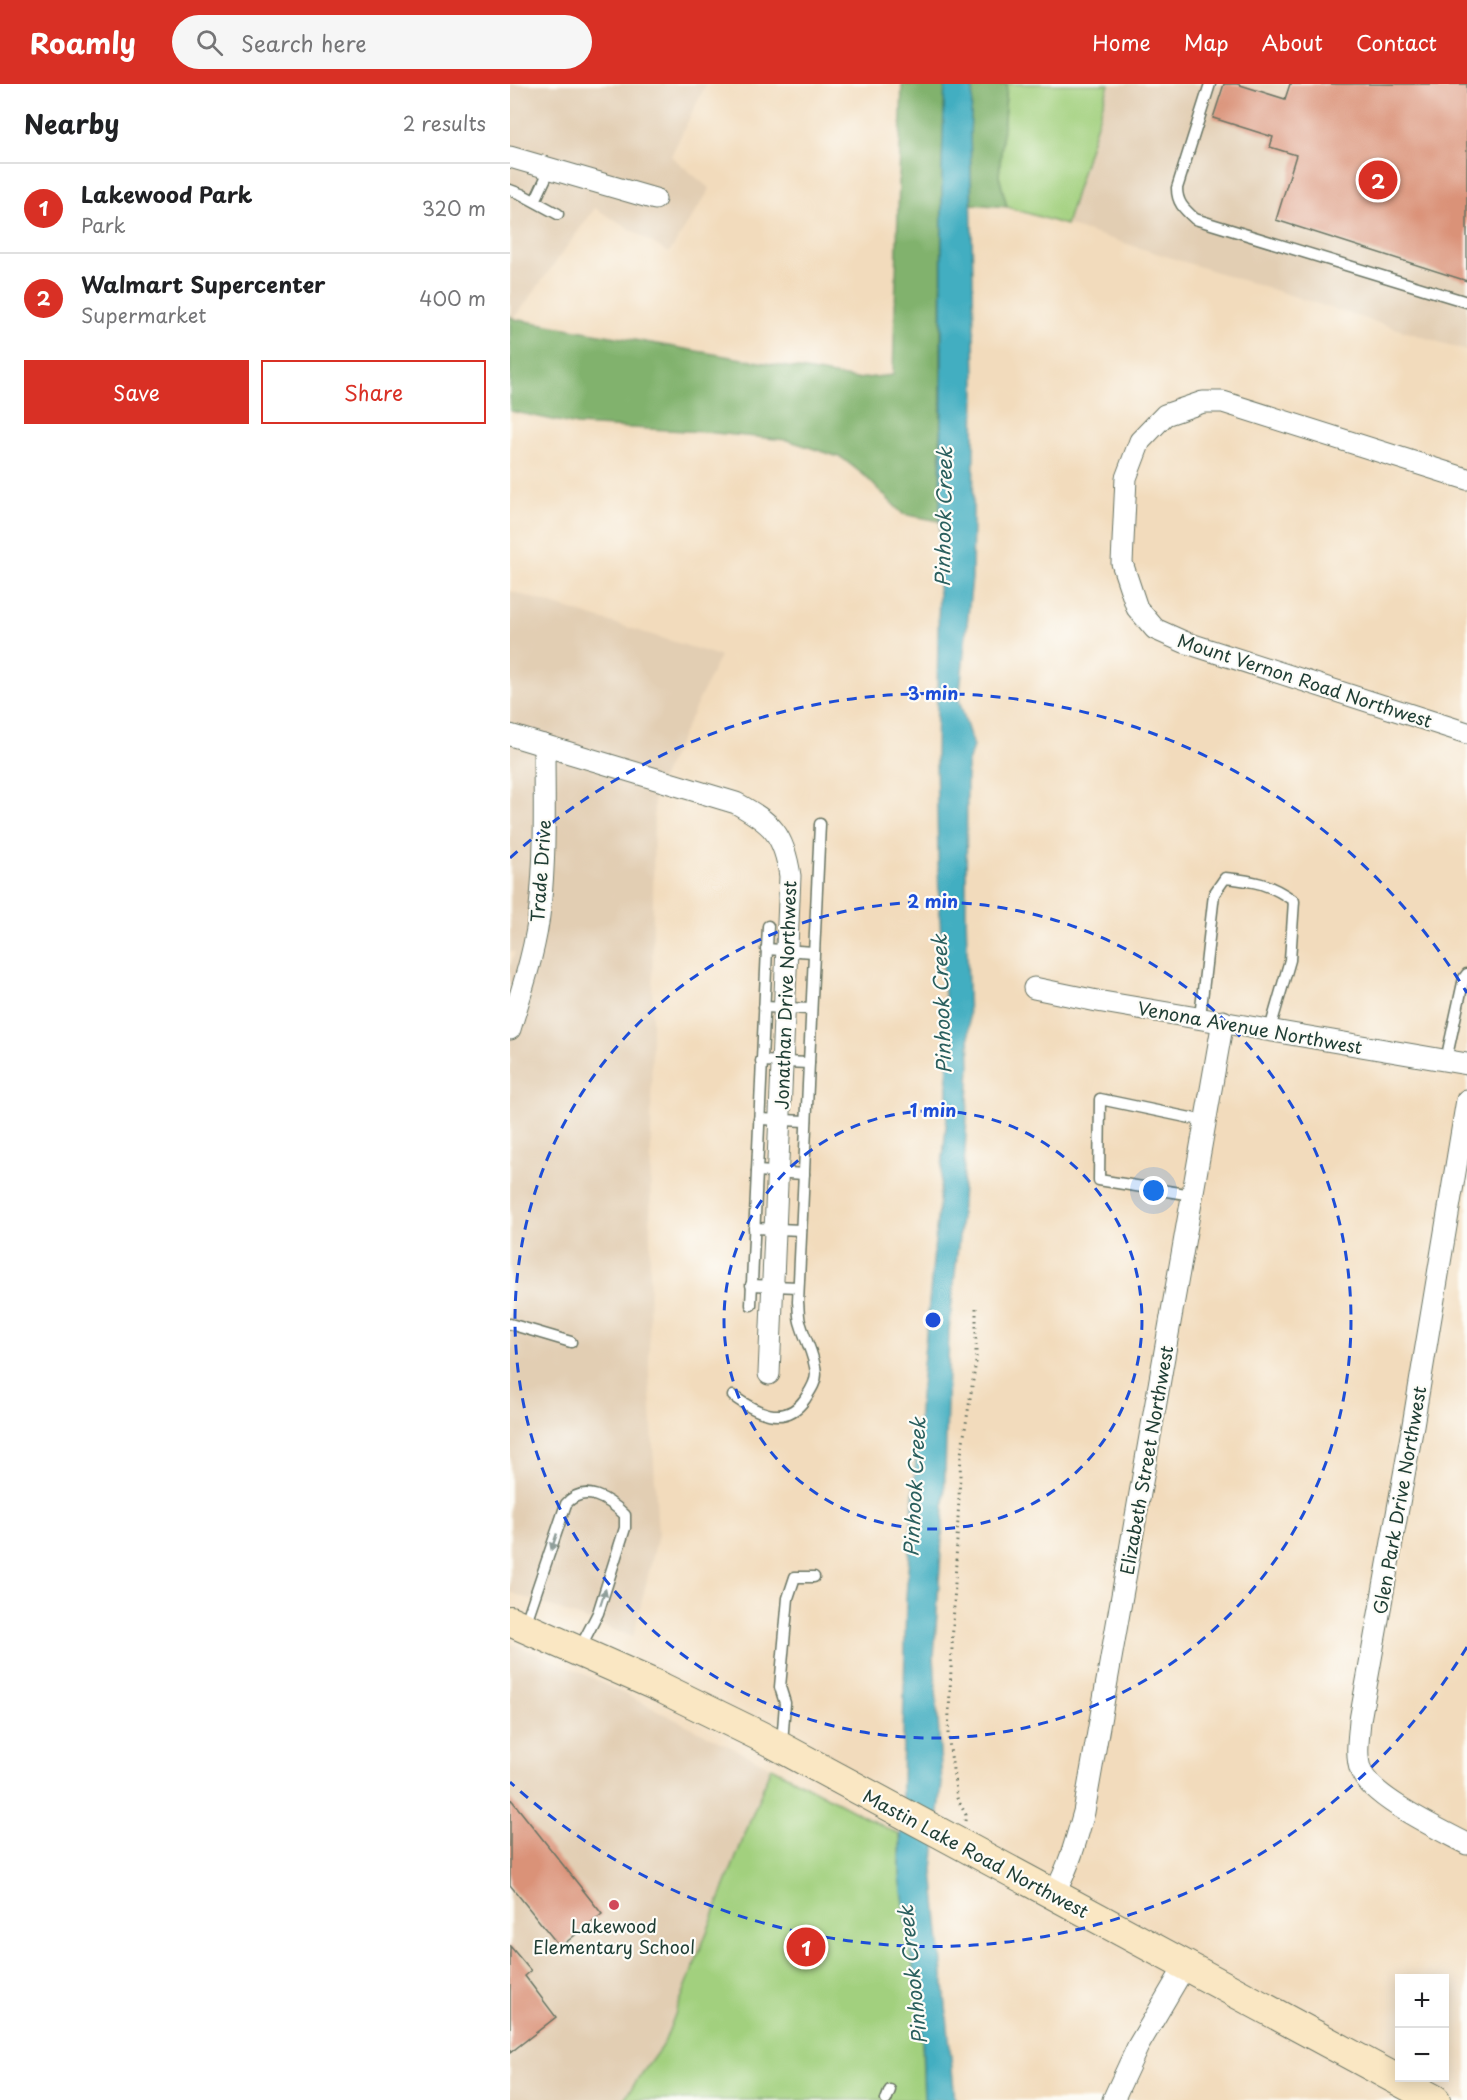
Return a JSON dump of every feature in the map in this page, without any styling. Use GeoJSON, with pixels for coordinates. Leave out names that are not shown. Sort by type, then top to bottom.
{"type":"FeatureCollection","features":[{"type":"Feature","properties":{"kind":"street"},"geometry":{"type":"LineString","coordinates":[[510,157],[655,200]]}},
{"type":"Feature","properties":{"kind":"street","name":"Mount Vernon Road Northwest"},"geometry":{"type":"LineString","coordinates":[[1467,479],[1223,402],[1203,402],[1165,415],[1140,441],[1126,478],[1122,563],[1137,608],[1155,629],[1184,642],[1467,733]]}},
{"type":"Feature","properties":{"kind":"street","name":"Jonathan Drive Northwest"},"geometry":{"type":"LineString","coordinates":[[510,735],[735,803],[763,821],[777,834],[787,853],[790,876],[777,950],[765,1228],[773,1286],[769,1374]]}},
{"type":"Feature","properties":{"kind":"street","name":"Trade Drive"},"geometry":{"type":"LineString","coordinates":[[510,1029],[525,980],[540,906],[544,745]]}},
{"type":"Feature","properties":{"kind":"street","name":"Venona Avenue Northwest"},"geometry":{"type":"LineString","coordinates":[[1034,988],[1097,1001],[1467,1064]]}},
{"type":"Feature","properties":{"kind":"street","name":"Elizabeth Street Northwest"},"geometry":{"type":"LineString","coordinates":[[1054,1894],[1067,1871],[1084,1812],[1223,1021]]}},
{"type":"Feature","properties":{"kind":"street","name":"Glen Park Drive Northwest"},"geometry":{"type":"LineString","coordinates":[[1467,1100],[1413,1425],[1360,1720],[1358,1750],[1361,1771],[1374,1789],[1403,1809],[1467,1844]]}},
{"type":"Feature","properties":{"kind":"street","name":"Mastin Lake Road Northwest"},"geometry":{"type":"LineString","coordinates":[[514,1625],[579,1650],[662,1688],[782,1748],[1435,2100]]}},
{"type":"Feature","properties":{"kind":"street"},"geometry":{"type":"LineString","coordinates":[[1113,2100],[1138,2046],[1185,1966]]}},
{"type":"Feature","properties":{"kind":"lane"},"geometry":{"type":"LineString","coordinates":[[1210,84],[1177,188],[1177,198],[1183,209],[1195,219],[1467,302]]}},
{"type":"Feature","properties":{"kind":"lane"},"geometry":{"type":"LineString","coordinates":[[535,201],[550,169]]}},
{"type":"Feature","properties":{"kind":"lane"},"geometry":{"type":"LineString","coordinates":[[510,190],[558,214]]}},
{"type":"Feature","properties":{"kind":"lane"},"geometry":{"type":"LineString","coordinates":[[733,1396],[748,1407],[766,1415],[787,1414],[801,1405],[812,1389],[816,1376],[812,1352],[800,1324],[798,1287],[820,824]]}},
{"type":"Feature","properties":{"kind":"lane"},"geometry":{"type":"LineString","coordinates":[[1200,1017],[1214,894],[1225,878],[1253,881],[1277,889],[1294,901],[1290,960],[1270,1029]]}},
{"type":"Feature","properties":{"kind":"lane"},"geometry":{"type":"LineString","coordinates":[[768,926],[777,950],[814,952]]}},
{"type":"Feature","properties":{"kind":"lane"},"geometry":{"type":"LineString","coordinates":[[1446,1060],[1464,978],[1467,974]]}},
{"type":"Feature","properties":{"kind":"lane"},"geometry":{"type":"LineString","coordinates":[[774,1007],[811,1009]]}},
{"type":"Feature","properties":{"kind":"lane"},"geometry":{"type":"LineString","coordinates":[[772,1062],[809,1064]]}},
{"type":"Feature","properties":{"kind":"lane"},"geometry":{"type":"LineString","coordinates":[[1192,1195],[1099,1180],[1100,1099],[1205,1121]]}},
{"type":"Feature","properties":{"kind":"lane"},"geometry":{"type":"LineString","coordinates":[[769,1119],[806,1121]]}},
{"type":"Feature","properties":{"kind":"lane"},"geometry":{"type":"LineString","coordinates":[[767,1172],[804,1174]]}},
{"type":"Feature","properties":{"kind":"lane"},"geometry":{"type":"LineString","coordinates":[[751,1305],[752,1285],[765,1228],[801,1230]]}},
{"type":"Feature","properties":{"kind":"lane"},"geometry":{"type":"LineString","coordinates":[[752,1285],[798,1287]]}},
{"type":"Feature","properties":{"kind":"lane"},"geometry":{"type":"LineString","coordinates":[[510,1324],[571,1342]]}},
{"type":"Feature","properties":{"kind":"lane"},"geometry":{"type":"LineString","coordinates":[[514,1625],[566,1504],[574,1496],[585,1493],[612,1502],[625,1515],[625,1528],[598,1613],[579,1650]]}},
{"type":"Feature","properties":{"kind":"lane"},"geometry":{"type":"LineString","coordinates":[[782,1748],[785,1703],[780,1687],[788,1598],[795,1577],[814,1577]]}},
{"type":"Feature","properties":{"kind":"path"},"geometry":{"type":"LineString","coordinates":[[956,1841],[966,1815],[957,1798],[948,1734],[961,1454],[976,1362],[976,1308]]}},
{"type":"Feature","properties":{"kind":"shaded area"},"geometry":{"type":"Polygon","coordinates":[[[510,84],[706,84],[671,156],[710,189],[669,253],[595,208],[514,319],[510,316],[510,84]]]}},
{"type":"Feature","properties":{"kind":"shaded area"},"geometry":{"type":"Polygon","coordinates":[[[1109,84],[1467,84],[1467,351],[1067,225],[1109,84]]]}},
{"type":"Feature","properties":{"kind":"shaded area"},"geometry":{"type":"Polygon","coordinates":[[[510,591],[720,656],[654,794],[649,1371],[658,1535],[633,1637],[510,1592],[510,966],[515,952],[510,951],[510,591]]]}},
{"type":"Feature","properties":{"kind":"shaded area","name":"Lakewood Elementary School"},"geometry":{"type":"Polygon","coordinates":[[[510,1643],[576,1670],[771,1767],[664,2043],[623,2100],[510,2100],[510,1643]]]}},
{"type":"Feature","properties":{"kind":"green space"},"geometry":{"type":"Polygon","coordinates":[[[902,84],[945,84],[942,165],[940,521],[903,514],[865,476],[842,458],[787,440],[705,432],[577,425],[510,411],[510,316],[514,319],[856,379],[893,375],[902,84]]]}},
{"type":"Feature","properties":{"kind":"green space"},"geometry":{"type":"Polygon","coordinates":[[[973,84],[1007,84],[999,176],[1007,207],[972,204],[970,132],[973,84]]]}},
{"type":"Feature","properties":{"kind":"green space"},"geometry":{"type":"Polygon","coordinates":[[[1007,84],[1109,84],[1066,225],[1007,207],[999,176],[1007,84]]]}},
{"type":"Feature","properties":{"kind":"green space"},"geometry":{"type":"Polygon","coordinates":[[[771,1767],[900,1835],[900,1872],[921,2022],[924,2100],[623,2100],[664,2043],[771,1767]]]}},
{"type":"Feature","properties":{"kind":"water","name":"Pinhook Creek"},"geometry":{"type":"Polygon","coordinates":[[[945,84],[973,84],[970,132],[975,383],[972,578],[959,700],[973,746],[967,766],[966,911],[970,1067],[961,1218],[949,1331],[944,1508],[934,1657],[942,1783],[933,1870],[955,2100],[924,2100],[922,2026],[900,1877],[906,1598],[920,1397],[948,1105],[947,1030],[939,904],[936,757],[942,406],[942,165],[945,84]]]}},
{"type":"Feature","properties":{"kind":"building"},"geometry":{"type":"Polygon","coordinates":[[[1224,84],[1237,84],[1285,99],[1290,84],[1467,84],[1467,281],[1276,220],[1296,155],[1270,147],[1273,137],[1213,118],[1224,84]]]}},
{"type":"Feature","properties":{"kind":"building"},"geometry":{"type":"Polygon","coordinates":[[[510,1798],[602,1914],[560,1947],[510,1885],[510,1798]]]}},
{"type":"Feature","properties":{"kind":"building"},"geometry":{"type":"Polygon","coordinates":[[[510,1946],[531,1971],[525,1976],[556,2017],[510,2053],[510,1946]]]}},
{"type":"Feature","properties":{"kind":"place","name":"Walmart Supercenter"},"geometry":{"type":"Point","coordinates":[1378,180]}},
{"type":"Feature","properties":{"kind":"place","name":"Lakewood Elementary School"},"geometry":{"type":"Point","coordinates":[614,1905]}},
{"type":"Feature","properties":{"kind":"place","name":"Lakewood Park"},"geometry":{"type":"Point","coordinates":[806,1947]}}]}
